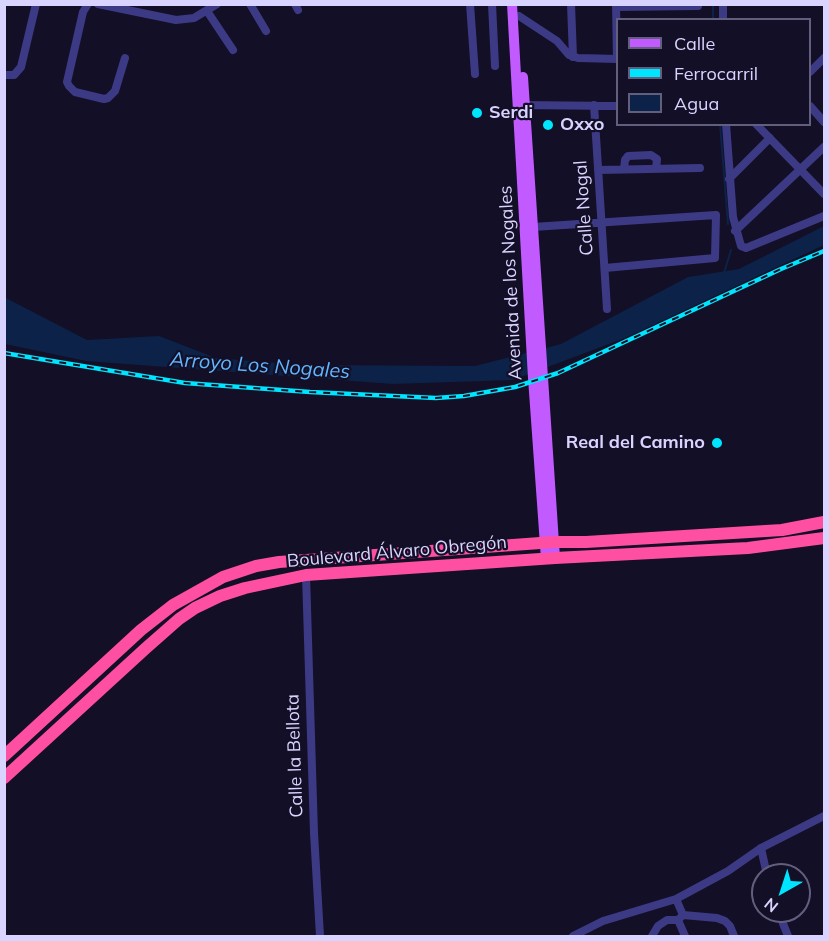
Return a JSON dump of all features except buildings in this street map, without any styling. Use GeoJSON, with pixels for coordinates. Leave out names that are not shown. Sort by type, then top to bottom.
{"type":"FeatureCollection","features":[{"type":"Feature","properties":{"kind":"highway","name":"Boulevard Álvaro Obregón"},"geometry":{"type":"LineString","coordinates":[[4,756],[157,617],[188,595],[223,577],[256,566],[279,562],[549,542],[586,542],[782,530],[825,522]]}},
{"type":"Feature","properties":{"kind":"highway","name":"Boulevard Álvaro Obregón"},"geometry":{"type":"LineString","coordinates":[[4,778],[146,648],[187,614],[220,596],[245,588],[306,575],[550,558],[748,548],[825,538]]}},
{"type":"Feature","properties":{"kind":"main road","name":"Avenida de los Nogales"},"geometry":{"type":"LineString","coordinates":[[512,4],[533,226],[536,347]]}},
{"type":"Feature","properties":{"kind":"main road","name":"Avenida de los Nogales"},"geometry":{"type":"LineString","coordinates":[[519,10],[522,105],[550,558]]}},
{"type":"Feature","properties":{"kind":"street"},"geometry":{"type":"LineString","coordinates":[[4,75],[14,75],[21,67],[36,4]]}},
{"type":"Feature","properties":{"kind":"street"},"geometry":{"type":"LineString","coordinates":[[98,4],[177,20],[194,18],[217,4]]}},
{"type":"Feature","properties":{"kind":"street"},"geometry":{"type":"LineString","coordinates":[[250,4],[266,32]]}},
{"type":"Feature","properties":{"kind":"street"},"geometry":{"type":"LineString","coordinates":[[470,4],[475,74]]}},
{"type":"Feature","properties":{"kind":"street"},"geometry":{"type":"LineString","coordinates":[[492,4],[495,66]]}},
{"type":"Feature","properties":{"kind":"street"},"geometry":{"type":"LineString","coordinates":[[571,4],[573,57]]}},
{"type":"Feature","properties":{"kind":"street"},"geometry":{"type":"LineString","coordinates":[[87,5],[67,82],[69,86],[75,92],[108,98],[115,91],[125,58]]}},
{"type":"Feature","properties":{"kind":"street"},"geometry":{"type":"LineString","coordinates":[[616,6],[698,6]]}},
{"type":"Feature","properties":{"kind":"street"},"geometry":{"type":"LineString","coordinates":[[519,10],[557,41],[569,55],[616,59]]}},
{"type":"Feature","properties":{"kind":"street"},"geometry":{"type":"LineString","coordinates":[[207,11],[233,50]]}},
{"type":"Feature","properties":{"kind":"street"},"geometry":{"type":"LineString","coordinates":[[811,71],[825,58]]}},
{"type":"Feature","properties":{"kind":"street"},"geometry":{"type":"LineString","coordinates":[[522,105],[616,106]]}},
{"type":"Feature","properties":{"kind":"street","name":"Calle Nogal"},"geometry":{"type":"LineString","coordinates":[[594,105],[607,309]]}},
{"type":"Feature","properties":{"kind":"street"},"geometry":{"type":"LineString","coordinates":[[811,107],[825,122]]}},
{"type":"Feature","properties":{"kind":"street"},"geometry":{"type":"LineString","coordinates":[[726,126],[735,231],[742,248],[825,216]]}},
{"type":"Feature","properties":{"kind":"street"},"geometry":{"type":"LineString","coordinates":[[758,126],[825,194]]}},
{"type":"Feature","properties":{"kind":"street"},"geometry":{"type":"LineString","coordinates":[[729,179],[770,138]]}},
{"type":"Feature","properties":{"kind":"street"},"geometry":{"type":"LineString","coordinates":[[735,231],[825,147]]}},
{"type":"Feature","properties":{"kind":"street"},"geometry":{"type":"LineString","coordinates":[[624,169],[628,156],[651,155],[657,159],[656,169]]}},
{"type":"Feature","properties":{"kind":"street"},"geometry":{"type":"LineString","coordinates":[[598,170],[700,168]]}},
{"type":"Feature","properties":{"kind":"street"},"geometry":{"type":"LineString","coordinates":[[533,226],[716,215],[715,258],[605,267]]}},
{"type":"Feature","properties":{"kind":"street","name":"Calle la Bellota"},"geometry":{"type":"LineString","coordinates":[[306,575],[314,833],[320,936]]}},
{"type":"Feature","properties":{"kind":"street"},"geometry":{"type":"LineString","coordinates":[[573,936],[603,921],[676,898],[728,871],[761,848],[825,816]]}},
{"type":"Feature","properties":{"kind":"street"},"geometry":{"type":"LineString","coordinates":[[761,848],[764,863]]}},
{"type":"Feature","properties":{"kind":"street"},"geometry":{"type":"LineString","coordinates":[[676,898],[685,936]]}},
{"type":"Feature","properties":{"kind":"street"},"geometry":{"type":"LineString","coordinates":[[652,936],[658,926],[680,917],[717,918],[730,926],[734,936]]}},
{"type":"Feature","properties":{"kind":"water","name":"Arroyo Los Nogales"},"geometry":{"type":"Polygon","coordinates":[[[824,226],[824,245],[625,338],[513,380],[393,384],[86,361],[5,344],[4,297],[87,340],[159,336],[216,358],[301,365],[475,366],[561,344],[688,277],[739,269],[824,226]]]}},
{"type":"Feature","properties":{"kind":"waterway"},"geometry":{"type":"LineString","coordinates":[[713,4],[713,18]]}},
{"type":"Feature","properties":{"kind":"waterway"},"geometry":{"type":"LineString","coordinates":[[720,126],[728,224]]}},
{"type":"Feature","properties":{"kind":"waterway"},"geometry":{"type":"LineString","coordinates":[[724,273],[731,250]]}},
{"type":"Feature","properties":{"kind":"railway"},"geometry":{"type":"LineString","coordinates":[[4,353],[185,383],[436,398],[464,396],[515,387],[558,373],[824,251]]}},
{"type":"Feature","properties":{"kind":"place","name":"Serdi"},"geometry":{"type":"Point","coordinates":[477,113]}},
{"type":"Feature","properties":{"kind":"place","name":"Oxxo"},"geometry":{"type":"Point","coordinates":[548,125]}},
{"type":"Feature","properties":{"kind":"place","name":"Real del Camino"},"geometry":{"type":"Point","coordinates":[717,443]}}]}
